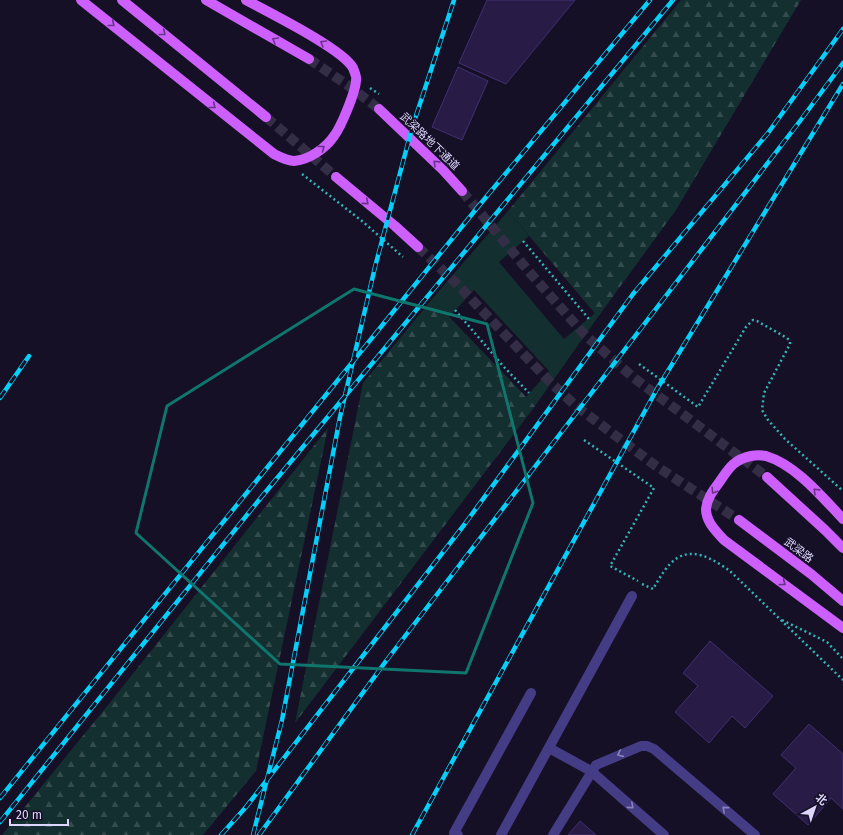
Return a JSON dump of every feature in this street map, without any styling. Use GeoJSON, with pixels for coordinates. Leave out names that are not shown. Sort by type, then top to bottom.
{"type":"FeatureCollection","features":[{"type":"Feature","properties":{"kind":"main road"},"geometry":{"type":"LineString","coordinates":[[81,0],[274,154],[293,161],[301,160],[318,151],[334,136],[348,108],[357,79],[353,68],[348,61],[338,53],[246,0]]}},
{"type":"Feature","properties":{"kind":"main road"},"geometry":{"type":"LineString","coordinates":[[122,0],[266,117]]}},
{"type":"Feature","properties":{"kind":"main road"},"geometry":{"type":"LineString","coordinates":[[206,0],[309,59]]}},
{"type":"Feature","properties":{"kind":"main road","name":"武梁路地下通道"},"geometry":{"type":"LineString","coordinates":[[379,109],[443,170],[462,191]]}},
{"type":"Feature","properties":{"kind":"main road"},"geometry":{"type":"LineString","coordinates":[[336,177],[418,247]]}},
{"type":"Feature","properties":{"kind":"main road"},"geometry":{"type":"LineString","coordinates":[[843,519],[823,497],[792,470],[779,461],[765,456],[756,455],[740,459],[729,468],[710,495],[706,509],[710,524],[724,540],[843,628]]}},
{"type":"Feature","properties":{"kind":"main road"},"geometry":{"type":"LineString","coordinates":[[767,477],[843,548]]}},
{"type":"Feature","properties":{"kind":"main road","name":"武梁路"},"geometry":{"type":"LineString","coordinates":[[739,520],[811,574],[843,601]]}},
{"type":"Feature","properties":{"kind":"lane"},"geometry":{"type":"LineString","coordinates":[[501,835],[632,596]]}},
{"type":"Feature","properties":{"kind":"lane"},"geometry":{"type":"LineString","coordinates":[[458,835],[454,833],[531,693]]}},
{"type":"Feature","properties":{"kind":"lane"},"geometry":{"type":"LineString","coordinates":[[553,835],[596,765],[641,746],[647,746],[654,749],[755,835]]}},
{"type":"Feature","properties":{"kind":"lane"},"geometry":{"type":"LineString","coordinates":[[549,748],[591,771],[664,835]]}},
{"type":"Feature","properties":{"kind":"path"},"geometry":{"type":"LineString","coordinates":[[297,171],[344,206],[403,256]]}},
{"type":"Feature","properties":{"kind":"path"},"geometry":{"type":"LineString","coordinates":[[522,241],[589,319]]}},
{"type":"Feature","properties":{"kind":"path"},"geometry":{"type":"LineString","coordinates":[[455,310],[504,367],[529,393]]}},
{"type":"Feature","properties":{"kind":"path"},"geometry":{"type":"LineString","coordinates":[[639,364],[698,407],[750,322],[753,320],[757,321],[787,338],[790,341],[790,344],[764,393],[762,410],[768,420],[785,439],[843,491]]}},
{"type":"Feature","properties":{"kind":"path"},"geometry":{"type":"LineString","coordinates":[[584,440],[654,488],[610,566],[653,589],[672,562],[683,556],[697,554],[716,561],[730,571],[843,680]]}},
{"type":"Feature","properties":{"kind":"path"},"geometry":{"type":"LineString","coordinates":[[779,618],[827,642],[843,659]]}},
{"type":"Feature","properties":{"kind":"highlighted area"},"geometry":{"type":"Polygon","coordinates":[[[354,289],[487,324],[533,503],[466,673],[280,664],[136,533],[167,406],[354,289]]]}},
{"type":"Feature","properties":{"kind":"green space"},"geometry":{"type":"Polygon","coordinates":[[[681,0],[801,0],[676,210],[598,317],[508,211],[681,0]]]}},
{"type":"Feature","properties":{"kind":"green space"},"geometry":{"type":"Polygon","coordinates":[[[508,211],[529,236],[499,262],[564,339],[595,313],[598,317],[535,406],[526,397],[549,371],[474,290],[449,317],[432,299],[508,211]]]}},
{"type":"Feature","properties":{"kind":"green space"},"geometry":{"type":"Polygon","coordinates":[[[432,299],[535,406],[295,723],[363,383],[432,299]]]}},
{"type":"Feature","properties":{"kind":"green space"},"geometry":{"type":"Polygon","coordinates":[[[328,428],[256,771],[203,835],[2,835],[112,700],[328,428]]]}},
{"type":"Feature","properties":{"kind":"building"},"geometry":{"type":"Polygon","coordinates":[[[487,0],[575,0],[506,84],[459,63],[487,0]]]}},
{"type":"Feature","properties":{"kind":"building"},"geometry":{"type":"Polygon","coordinates":[[[458,67],[488,81],[462,140],[432,127],[458,67]]]}},
{"type":"Feature","properties":{"kind":"building"},"geometry":{"type":"Polygon","coordinates":[[[710,641],[773,696],[745,728],[732,716],[709,743],[675,712],[698,686],[683,673],[710,641]]]}},
{"type":"Feature","properties":{"kind":"building"},"geometry":{"type":"Polygon","coordinates":[[[809,724],[843,754],[843,809],[831,798],[808,825],[773,794],[796,768],[781,755],[809,724]]]}},
{"type":"Feature","properties":{"kind":"building"},"geometry":{"type":"Polygon","coordinates":[[[580,821],[596,835],[568,835],[580,821]]]}},
{"type":"Feature","properties":{"kind":"tunnel"},"geometry":{"type":"LineString","coordinates":[[309,59],[349,86],[379,109]]}},
{"type":"Feature","properties":{"kind":"tunnel"},"geometry":{"type":"LineString","coordinates":[[266,117],[336,177]]}},
{"type":"Feature","properties":{"kind":"tunnel"},"geometry":{"type":"LineString","coordinates":[[462,191],[531,274],[585,335],[634,378],[767,477]]}},
{"type":"Feature","properties":{"kind":"tunnel"},"geometry":{"type":"LineString","coordinates":[[418,247],[456,283],[551,383],[576,406],[656,466],[739,520]]}},
{"type":"Feature","properties":{"kind":"railway"},"geometry":{"type":"LineString","coordinates":[[253,835],[282,720],[340,417],[375,267],[412,128],[454,0]]}},
{"type":"Feature","properties":{"kind":"railway"},"geometry":{"type":"LineString","coordinates":[[0,798],[477,208],[650,0]]}},
{"type":"Feature","properties":{"kind":"railway"},"geometry":{"type":"LineString","coordinates":[[0,822],[259,500],[673,0]]}},
{"type":"Feature","properties":{"kind":"railway"},"geometry":{"type":"LineString","coordinates":[[221,835],[246,807],[464,525],[633,294],[768,133],[843,29]]}},
{"type":"Feature","properties":{"kind":"railway"},"geometry":{"type":"LineString","coordinates":[[259,835],[386,661],[843,63]]}},
{"type":"Feature","properties":{"kind":"railway"},"geometry":{"type":"LineString","coordinates":[[412,835],[657,389],[843,84]]}},
{"type":"Feature","properties":{"kind":"railway"},"geometry":{"type":"LineString","coordinates":[[0,398],[29,356]]}}]}
